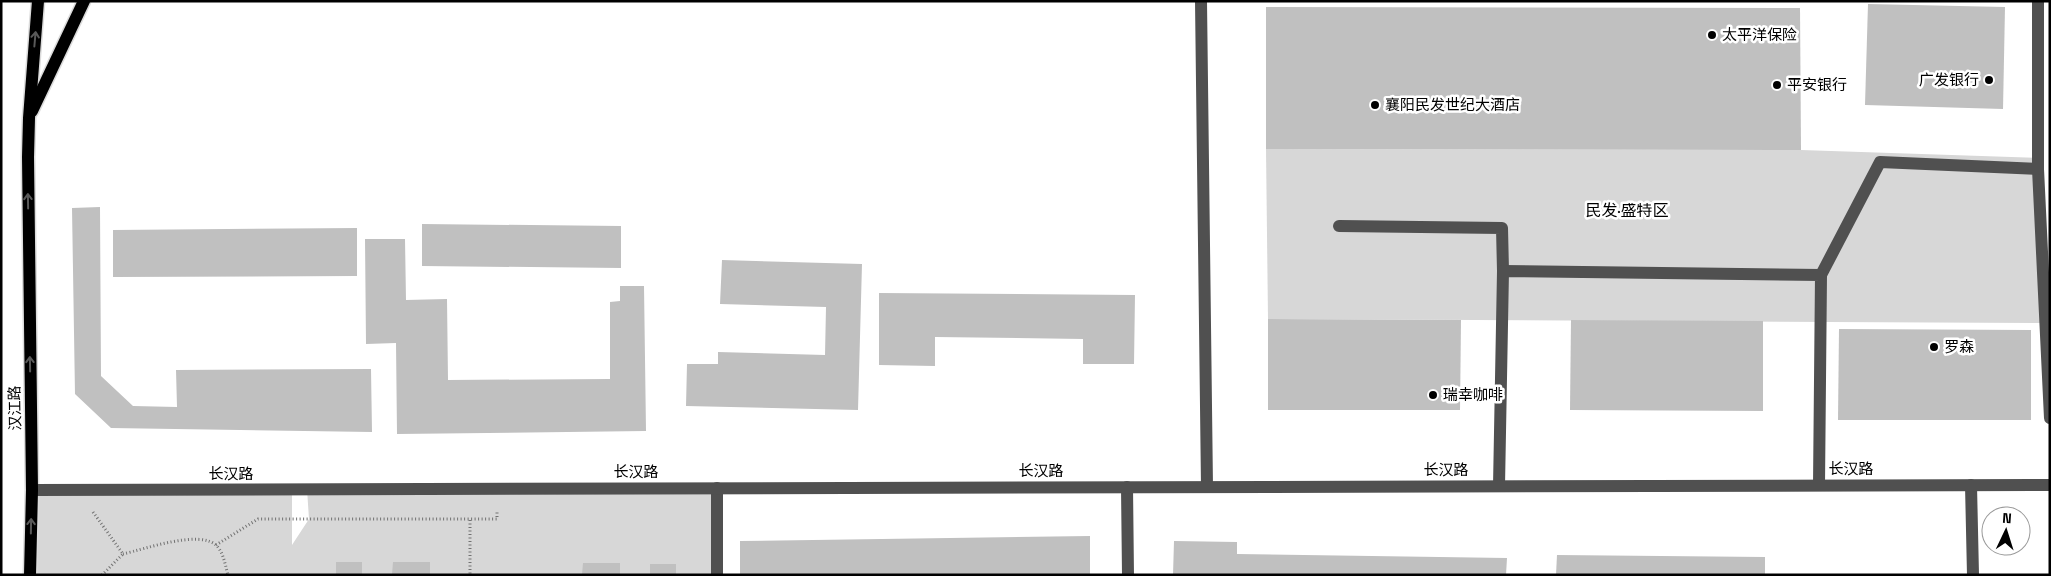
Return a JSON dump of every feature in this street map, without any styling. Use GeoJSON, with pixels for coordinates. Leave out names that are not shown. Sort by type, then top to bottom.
{"type":"FeatureCollection","features":[{"type":"Feature","properties":{"kind":"main road","name":"汉江路"},"geometry":{"type":"LineString","coordinates":[[30,575],[32,490],[28,157],[38,1]]}},
{"type":"Feature","properties":{"kind":"main road"},"geometry":{"type":"LineString","coordinates":[[29,118],[84,1]]}},
{"type":"Feature","properties":{"kind":"street"},"geometry":{"type":"LineString","coordinates":[[1201,1],[1206,487]]}},
{"type":"Feature","properties":{"kind":"street"},"geometry":{"type":"LineString","coordinates":[[2038,1],[2038,169],[2050,418]]}},
{"type":"Feature","properties":{"kind":"street"},"geometry":{"type":"LineString","coordinates":[[1819,485],[1822,275],[1880,162],[2038,169]]}},
{"type":"Feature","properties":{"kind":"street"},"geometry":{"type":"LineString","coordinates":[[1339,226],[1502,228],[1499,486]]}},
{"type":"Feature","properties":{"kind":"street"},"geometry":{"type":"LineString","coordinates":[[1503,271],[1822,275]]}},
{"type":"Feature","properties":{"kind":"street"},"geometry":{"type":"LineString","coordinates":[[1971,485],[1974,575]]}},
{"type":"Feature","properties":{"kind":"street","name":"长汉路"},"geometry":{"type":"LineString","coordinates":[[32,490],[2050,485]]}},
{"type":"Feature","properties":{"kind":"street"},"geometry":{"type":"LineString","coordinates":[[1127,487],[1128,575]]}},
{"type":"Feature","properties":{"kind":"street"},"geometry":{"type":"LineString","coordinates":[[717,488],[717,575]]}},
{"type":"Feature","properties":{"kind":"path"},"geometry":{"type":"LineString","coordinates":[[216,545],[258,519],[497,520],[497,489]]}},
{"type":"Feature","properties":{"kind":"path"},"geometry":{"type":"LineString","coordinates":[[78,490],[124,554]]}},
{"type":"Feature","properties":{"kind":"path"},"geometry":{"type":"LineString","coordinates":[[470,520],[470,575]]}},
{"type":"Feature","properties":{"kind":"path"},"geometry":{"type":"LineString","coordinates":[[102,575],[124,554],[192,538],[206,539],[216,545],[222,554],[228,575]]}},
{"type":"Feature","properties":{"kind":"shaded area"},"geometry":{"type":"Polygon","coordinates":[[[1266,149],[1801,150],[2038,158],[2045,323],[1268,319],[1266,149]]]}},
{"type":"Feature","properties":{"kind":"shaded area"},"geometry":{"type":"Polygon","coordinates":[[[717,488],[717,575],[30,575],[32,490],[292,490],[292,545],[309,519],[307,489],[717,488]]]}},
{"type":"Feature","properties":{"kind":"building"},"geometry":{"type":"Polygon","coordinates":[[[1868,4],[2005,7],[2003,109],[1865,105],[1868,4]]]}},
{"type":"Feature","properties":{"kind":"building"},"geometry":{"type":"Polygon","coordinates":[[[1266,7],[1800,8],[1801,150],[1266,149],[1266,7]]]}},
{"type":"Feature","properties":{"kind":"building"},"geometry":{"type":"Polygon","coordinates":[[[100,207],[101,376],[133,406],[177,407],[176,370],[371,369],[372,432],[111,428],[75,394],[72,208],[100,207]]]}},
{"type":"Feature","properties":{"kind":"building"},"geometry":{"type":"Polygon","coordinates":[[[422,224],[621,226],[621,268],[422,266],[422,224]]]}},
{"type":"Feature","properties":{"kind":"building"},"geometry":{"type":"Polygon","coordinates":[[[357,228],[357,276],[113,277],[113,230],[357,228]]]}},
{"type":"Feature","properties":{"kind":"building"},"geometry":{"type":"Polygon","coordinates":[[[365,239],[405,239],[406,300],[447,299],[448,380],[610,379],[610,302],[620,301],[620,286],[644,286],[646,431],[397,434],[396,343],[366,344],[365,239]]]}},
{"type":"Feature","properties":{"kind":"building"},"geometry":{"type":"Polygon","coordinates":[[[722,260],[862,264],[858,410],[686,406],[687,364],[718,364],[718,352],[825,355],[826,307],[720,304],[722,260]]]}},
{"type":"Feature","properties":{"kind":"building"},"geometry":{"type":"Polygon","coordinates":[[[879,293],[1135,295],[1134,364],[1083,364],[1083,339],[935,337],[935,366],[879,365],[879,293]]]}},
{"type":"Feature","properties":{"kind":"building"},"geometry":{"type":"Polygon","coordinates":[[[1268,319],[1461,320],[1460,410],[1268,410],[1268,319]]]}},
{"type":"Feature","properties":{"kind":"building"},"geometry":{"type":"Polygon","coordinates":[[[1571,320],[1763,321],[1763,411],[1570,410],[1571,320]]]}},
{"type":"Feature","properties":{"kind":"building"},"geometry":{"type":"Polygon","coordinates":[[[1839,329],[2031,330],[2031,420],[1838,420],[1839,329]]]}},
{"type":"Feature","properties":{"kind":"building"},"geometry":{"type":"Polygon","coordinates":[[[1090,536],[1090,575],[740,575],[740,541],[1090,536]]]}},
{"type":"Feature","properties":{"kind":"building"},"geometry":{"type":"Polygon","coordinates":[[[1174,541],[1237,542],[1237,554],[1507,558],[1506,575],[1173,575],[1174,541]]]}},
{"type":"Feature","properties":{"kind":"building"},"geometry":{"type":"Polygon","coordinates":[[[1557,555],[1765,557],[1765,575],[1556,575],[1557,555]]]}},
{"type":"Feature","properties":{"kind":"building"},"geometry":{"type":"Polygon","coordinates":[[[336,562],[362,562],[362,575],[336,575],[336,562]]]}},
{"type":"Feature","properties":{"kind":"building"},"geometry":{"type":"Polygon","coordinates":[[[393,562],[430,562],[430,575],[392,575],[393,562]]]}},
{"type":"Feature","properties":{"kind":"building"},"geometry":{"type":"Polygon","coordinates":[[[583,563],[620,563],[620,575],[582,575],[583,563]]]}},
{"type":"Feature","properties":{"kind":"building"},"geometry":{"type":"Polygon","coordinates":[[[650,564],[676,564],[676,575],[650,575],[650,564]]]}},
{"type":"Feature","properties":{"kind":"place","name":"太平洋保险"},"geometry":{"type":"Point","coordinates":[1712,35]}},
{"type":"Feature","properties":{"kind":"place","name":"广发银行"},"geometry":{"type":"Point","coordinates":[1989,80]}},
{"type":"Feature","properties":{"kind":"place","name":"平安银行"},"geometry":{"type":"Point","coordinates":[1777,85]}},
{"type":"Feature","properties":{"kind":"place","name":"襄阳民发世纪大酒店"},"geometry":{"type":"Point","coordinates":[1375,105]}},
{"type":"Feature","properties":{"kind":"place","name":"罗森"},"geometry":{"type":"Point","coordinates":[1934,347]}},
{"type":"Feature","properties":{"kind":"place","name":"瑞幸咖啡"},"geometry":{"type":"Point","coordinates":[1433,395]}},
{"type":"Feature","properties":{"kind":"district","name":"民发·盛特区"},"geometry":{"type":"Point","coordinates":[1627,210]}}]}
